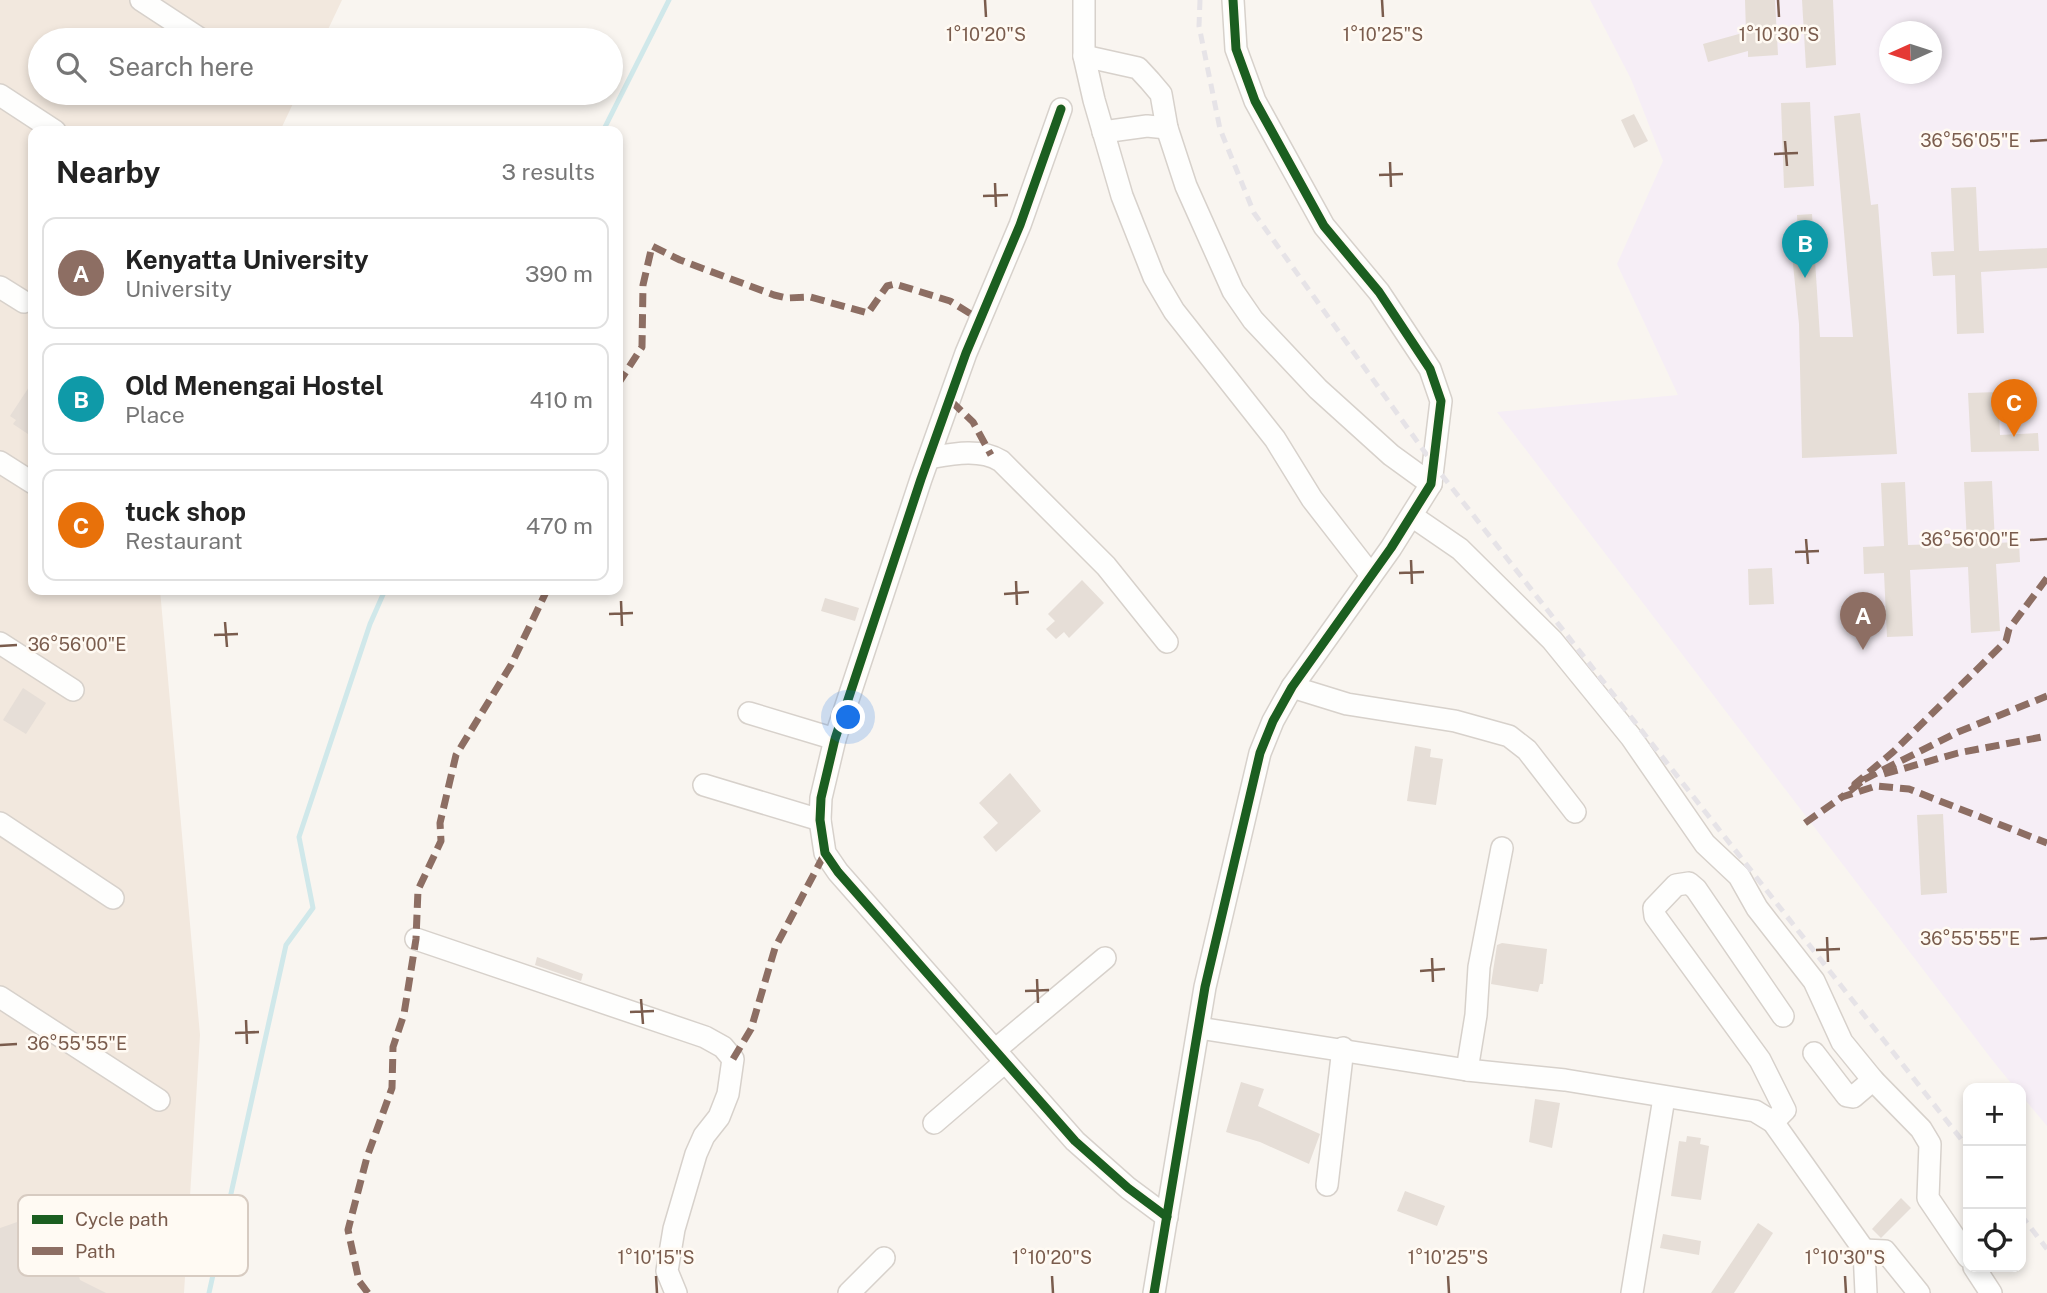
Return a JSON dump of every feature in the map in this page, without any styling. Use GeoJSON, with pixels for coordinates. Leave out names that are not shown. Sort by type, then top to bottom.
{"type":"FeatureCollection","features":[{"type":"Feature","properties":{"kind":"street"},"geometry":{"type":"LineString","coordinates":[[141,0],[184,28]]}},
{"type":"Feature","properties":{"kind":"street"},"geometry":{"type":"LineString","coordinates":[[1084,0],[1084,56],[1103,132],[1144,257],[1174,310],[1275,439],[1312,499],[1371,575]]}},
{"type":"Feature","properties":{"kind":"street"},"geometry":{"type":"LineString","coordinates":[[1154,1293],[1212,953],[1260,753],[1273,721],[1292,687],[1412,516],[1431,484],[1441,401],[1430,369],[1379,292],[1324,226],[1243,76],[1236,49],[1233,0]]}},
{"type":"Feature","properties":{"kind":"street"},"geometry":{"type":"LineString","coordinates":[[1084,56],[1138,68],[1161,94],[1179,170],[1233,291],[1253,320],[1318,388],[1391,454],[1431,484]]}},
{"type":"Feature","properties":{"kind":"street"},"geometry":{"type":"LineString","coordinates":[[0,95],[47,126]]}},
{"type":"Feature","properties":{"kind":"street"},"geometry":{"type":"LineString","coordinates":[[1061,109],[1020,225],[975,330],[929,458],[835,739],[821,798],[820,820],[825,853],[838,872],[1099,1164],[1167,1217]]}},
{"type":"Feature","properties":{"kind":"street"},"geometry":{"type":"LineString","coordinates":[[1103,132],[1147,126],[1167,128]]}},
{"type":"Feature","properties":{"kind":"street"},"geometry":{"type":"LineString","coordinates":[[0,287],[24,302]]}},
{"type":"Feature","properties":{"kind":"street"},"geometry":{"type":"LineString","coordinates":[[929,458],[979,454],[991,455],[1001,461],[1106,566],[1167,642]]}},
{"type":"Feature","properties":{"kind":"street"},"geometry":{"type":"LineString","coordinates":[[0,462],[28,480]]}},
{"type":"Feature","properties":{"kind":"street"},"geometry":{"type":"LineString","coordinates":[[1412,516],[1460,550],[1552,640],[1596,691],[1705,844],[1739,876],[1757,908],[1806,968],[1842,1042],[1873,1080],[1921,1129],[1930,1144],[1928,1198],[1963,1250]]}},
{"type":"Feature","properties":{"kind":"street"},"geometry":{"type":"LineString","coordinates":[[0,643],[73,690]]}},
{"type":"Feature","properties":{"kind":"street"},"geometry":{"type":"LineString","coordinates":[[1292,687],[1347,704],[1455,722],[1509,736],[1527,750],[1575,812]]}},
{"type":"Feature","properties":{"kind":"street"},"geometry":{"type":"LineString","coordinates":[[749,713],[835,739]]}},
{"type":"Feature","properties":{"kind":"street"},"geometry":{"type":"LineString","coordinates":[[704,785],[820,820]]}},
{"type":"Feature","properties":{"kind":"street"},"geometry":{"type":"LineString","coordinates":[[0,824],[113,898]]}},
{"type":"Feature","properties":{"kind":"street"},"geometry":{"type":"LineString","coordinates":[[1467,1070],[1479,994],[1479,967],[1502,848]]}},
{"type":"Feature","properties":{"kind":"street"},"geometry":{"type":"LineString","coordinates":[[1773,1122],[1785,1110],[1769,1076],[1655,916],[1654,908],[1676,885],[1689,883],[1696,889],[1783,1016]]}},
{"type":"Feature","properties":{"kind":"street"},"geometry":{"type":"LineString","coordinates":[[416,939],[705,1037],[723,1047],[733,1059],[728,1094],[719,1117],[704,1136],[696,1154],[674,1228],[667,1271],[676,1293]]}},
{"type":"Feature","properties":{"kind":"street"},"geometry":{"type":"LineString","coordinates":[[934,1123],[1000,1056],[1105,958]]}},
{"type":"Feature","properties":{"kind":"street"},"geometry":{"type":"LineString","coordinates":[[0,997],[159,1100]]}},
{"type":"Feature","properties":{"kind":"street"},"geometry":{"type":"LineString","coordinates":[[1199,1028],[1294,1044],[1343,1048],[1467,1070],[1565,1080],[1664,1098],[1744,1108],[1773,1122],[1864,1250],[1866,1293]]}},
{"type":"Feature","properties":{"kind":"street"},"geometry":{"type":"LineString","coordinates":[[1327,1185],[1343,1048]]}},
{"type":"Feature","properties":{"kind":"street"},"geometry":{"type":"LineString","coordinates":[[1814,1053],[1847,1096],[1853,1097],[1873,1080]]}},
{"type":"Feature","properties":{"kind":"street"},"geometry":{"type":"LineString","coordinates":[[1632,1293],[1664,1098]]}},
{"type":"Feature","properties":{"kind":"street"},"geometry":{"type":"LineString","coordinates":[[1864,1250],[1885,1251],[1919,1293]]}},
{"type":"Feature","properties":{"kind":"street"},"geometry":{"type":"LineString","coordinates":[[849,1293],[884,1258]]}},
{"type":"Feature","properties":{"kind":"street"},"geometry":{"type":"LineString","coordinates":[[1977,1272],[1991,1293]]}},
{"type":"Feature","properties":{"kind":"shaded area"},"geometry":{"type":"Polygon","coordinates":[[[0,0],[342,0],[329,28],[28,28],[28,105],[292,105],[282,126],[28,126],[28,595],[160,595],[200,1035],[190,1195],[18,1195],[18,1276],[185,1276],[184,1293],[0,1293],[0,0]]]}},
{"type":"Feature","properties":{"kind":"shaded area"},"geometry":{"type":"Polygon","coordinates":[[[1590,0],[2047,0],[2047,1126],[2026,1101],[2026,1083],[2011,1083],[1993,1061],[1497,412],[1678,395],[1617,264],[1663,161],[1631,79],[1590,0]]]}},
{"type":"Feature","properties":{"kind":"building"},"geometry":{"type":"Polygon","coordinates":[[[1745,0],[1775,0],[1778,55],[1748,57],[1748,51],[1708,62],[1703,44],[1746,32],[1745,0]]]}},
{"type":"Feature","properties":{"kind":"building"},"geometry":{"type":"Polygon","coordinates":[[[1802,0],[1833,0],[1836,65],[1806,68],[1802,0]]]}},
{"type":"Feature","properties":{"kind":"building"},"geometry":{"type":"Polygon","coordinates":[[[1810,102],[1814,186],[1784,188],[1781,103],[1810,102]]]}},
{"type":"Feature","properties":{"kind":"building"},"geometry":{"type":"Polygon","coordinates":[[[1860,113],[1871,205],[1878,204],[1897,454],[1802,458],[1799,324],[1790,234],[1798,234],[1797,215],[1812,214],[1820,337],[1853,337],[1834,116],[1860,113]]]}},
{"type":"Feature","properties":{"kind":"building"},"geometry":{"type":"Polygon","coordinates":[[[1634,114],[1648,141],[1634,148],[1621,120],[1634,114]]]}},
{"type":"Feature","properties":{"kind":"building"},"geometry":{"type":"Polygon","coordinates":[[[1976,187],[1979,251],[2047,248],[2047,268],[1981,272],[1984,333],[1957,334],[1955,275],[1933,276],[1931,252],[1954,251],[1951,188],[1976,187]]]}},
{"type":"Feature","properties":{"kind":"building"},"geometry":{"type":"Polygon","coordinates":[[[28,389],[28,434],[13,424],[16,420],[10,416],[28,389]]]}},
{"type":"Feature","properties":{"kind":"building"},"geometry":{"type":"Polygon","coordinates":[[[1998,392],[2000,435],[2038,433],[2039,451],[1971,452],[1968,393],[1998,392]]]}},
{"type":"Feature","properties":{"kind":"building"},"geometry":{"type":"Polygon","coordinates":[[[1992,481],[1995,543],[2019,542],[2020,562],[1996,564],[2000,631],[1971,633],[1968,567],[1910,570],[1913,636],[1887,637],[1884,573],[1864,574],[1863,547],[1884,546],[1881,483],[1905,482],[1908,545],[1967,543],[1964,482],[1992,481]]]}},
{"type":"Feature","properties":{"kind":"building"},"geometry":{"type":"Polygon","coordinates":[[[1772,568],[1774,604],[1749,605],[1748,569],[1772,568]]]}},
{"type":"Feature","properties":{"kind":"building"},"geometry":{"type":"Polygon","coordinates":[[[1082,580],[1104,603],[1069,638],[1064,632],[1056,639],[1046,629],[1055,621],[1048,614],[1082,580]]]}},
{"type":"Feature","properties":{"kind":"building"},"geometry":{"type":"Polygon","coordinates":[[[825,598],[859,608],[855,621],[821,611],[825,598]]]}},
{"type":"Feature","properties":{"kind":"building"},"geometry":{"type":"Polygon","coordinates":[[[23,688],[46,703],[26,734],[3,720],[23,688]]]}},
{"type":"Feature","properties":{"kind":"building"},"geometry":{"type":"Polygon","coordinates":[[[1415,746],[1431,749],[1430,757],[1443,759],[1436,805],[1407,801],[1415,746]]]}},
{"type":"Feature","properties":{"kind":"building"},"geometry":{"type":"Polygon","coordinates":[[[1010,773],[1041,811],[996,852],[983,837],[998,823],[979,803],[1010,773]]]}},
{"type":"Feature","properties":{"kind":"building"},"geometry":{"type":"Polygon","coordinates":[[[1943,814],[1947,893],[1921,895],[1917,815],[1943,814]]]}},
{"type":"Feature","properties":{"kind":"building"},"geometry":{"type":"Polygon","coordinates":[[[1502,943],[1547,949],[1543,984],[1540,984],[1538,992],[1491,984],[1497,945],[1502,943]]]}},
{"type":"Feature","properties":{"kind":"building"},"geometry":{"type":"Polygon","coordinates":[[[537,957],[583,974],[581,981],[535,965],[537,957]]]}},
{"type":"Feature","properties":{"kind":"building"},"geometry":{"type":"Polygon","coordinates":[[[1241,1082],[1264,1089],[1258,1106],[1320,1134],[1309,1164],[1260,1142],[1226,1132],[1241,1082]]]}},
{"type":"Feature","properties":{"kind":"building"},"geometry":{"type":"Polygon","coordinates":[[[1535,1099],[1560,1103],[1552,1148],[1529,1142],[1535,1099]]]}},
{"type":"Feature","properties":{"kind":"building"},"geometry":{"type":"Polygon","coordinates":[[[1687,1136],[1701,1138],[1700,1144],[1709,1146],[1701,1200],[1671,1196],[1679,1141],[1686,1142],[1687,1136]]]}},
{"type":"Feature","properties":{"kind":"building"},"geometry":{"type":"Polygon","coordinates":[[[1405,1191],[1445,1206],[1437,1226],[1397,1211],[1405,1191]]]}},
{"type":"Feature","properties":{"kind":"building"},"geometry":{"type":"Polygon","coordinates":[[[1901,1198],[1911,1208],[1881,1238],[1872,1229],[1901,1198]]]}},
{"type":"Feature","properties":{"kind":"building"},"geometry":{"type":"Polygon","coordinates":[[[18,1222],[18,1276],[79,1276],[80,1280],[106,1293],[0,1293],[0,1228],[18,1222]]]}},
{"type":"Feature","properties":{"kind":"building"},"geometry":{"type":"Polygon","coordinates":[[[1758,1223],[1773,1233],[1734,1293],[1711,1293],[1758,1223]]]}},
{"type":"Feature","properties":{"kind":"building"},"geometry":{"type":"Polygon","coordinates":[[[1663,1234],[1701,1241],[1699,1255],[1660,1248],[1663,1234]]]}},
{"type":"Feature","properties":{"kind":"waterway"},"geometry":{"type":"LineString","coordinates":[[623,91],[669,0]]}},
{"type":"Feature","properties":{"kind":"waterway"},"geometry":{"type":"LineString","coordinates":[[606,126],[616,105]]}},
{"type":"Feature","properties":{"kind":"waterway"},"geometry":{"type":"LineString","coordinates":[[231,1195],[286,945],[313,908],[299,837],[370,624],[383,595]]}},
{"type":"Feature","properties":{"kind":"waterway"},"geometry":{"type":"LineString","coordinates":[[209,1293],[213,1276]]}},
{"type":"Feature","properties":{"kind":"railway"},"geometry":{"type":"LineString","coordinates":[[1200,0],[1199,26],[1220,129],[1254,213],[1434,465],[1966,1146]]}},
{"type":"Feature","properties":{"kind":"railway"},"geometry":{"type":"LineString","coordinates":[[2026,1222],[2047,1249]]}},
{"type":"Feature","properties":{"kind":"marked path"},"geometry":{"type":"LineString","coordinates":[[623,376],[642,347],[643,285],[652,246],[680,260],[787,298],[810,297],[868,313],[887,286],[895,284],[950,301],[979,319]]}},
{"type":"Feature","properties":{"kind":"marked path"},"geometry":{"type":"LineString","coordinates":[[951,401],[973,422],[991,455]]}},
{"type":"Feature","properties":{"kind":"marked path"},"geometry":{"type":"LineString","coordinates":[[2047,578],[2009,629],[2006,641],[1893,752],[1855,784],[1958,732],[2047,696]]}},
{"type":"Feature","properties":{"kind":"marked path"},"geometry":{"type":"LineString","coordinates":[[368,1293],[359,1281],[348,1230],[367,1157],[392,1088],[393,1047],[404,1014],[416,939],[418,890],[441,841],[440,823],[456,755],[511,665],[545,595]]}},
{"type":"Feature","properties":{"kind":"marked path"},"geometry":{"type":"LineString","coordinates":[[1884,774],[1958,753],[2047,736]]}},
{"type":"Feature","properties":{"kind":"marked path"},"geometry":{"type":"LineString","coordinates":[[1861,782],[1842,797],[1876,786],[1909,789],[2047,843]]}},
{"type":"Feature","properties":{"kind":"marked path"},"geometry":{"type":"LineString","coordinates":[[1805,823],[1842,797]]}},
{"type":"Feature","properties":{"kind":"marked path"},"geometry":{"type":"LineString","coordinates":[[733,1059],[751,1029],[775,948],[825,853]]}},
{"type":"Feature","properties":{"kind":"cycle path"},"geometry":{"type":"LineString","coordinates":[[1154,1293],[1205,987],[1260,753],[1273,721],[1292,687],[1391,548],[1431,484],[1441,401],[1430,369],[1379,292],[1324,226],[1255,101],[1236,49],[1233,0]]}},
{"type":"Feature","properties":{"kind":"cycle path"},"geometry":{"type":"LineString","coordinates":[[1061,109],[1020,225],[966,353],[921,479],[835,739],[821,798],[820,820],[825,853],[838,872],[1075,1141],[1128,1188],[1167,1217]]}},
{"type":"Feature","properties":{"kind":"place","name":"Old Menengai Hostel"},"geometry":{"type":"Point","coordinates":[1805,278]}},
{"type":"Feature","properties":{"kind":"place","name":"tuck shop"},"geometry":{"type":"Point","coordinates":[2014,437]}},
{"type":"Feature","properties":{"kind":"place","name":"Kenyatta University"},"geometry":{"type":"Point","coordinates":[1863,650]}}]}
